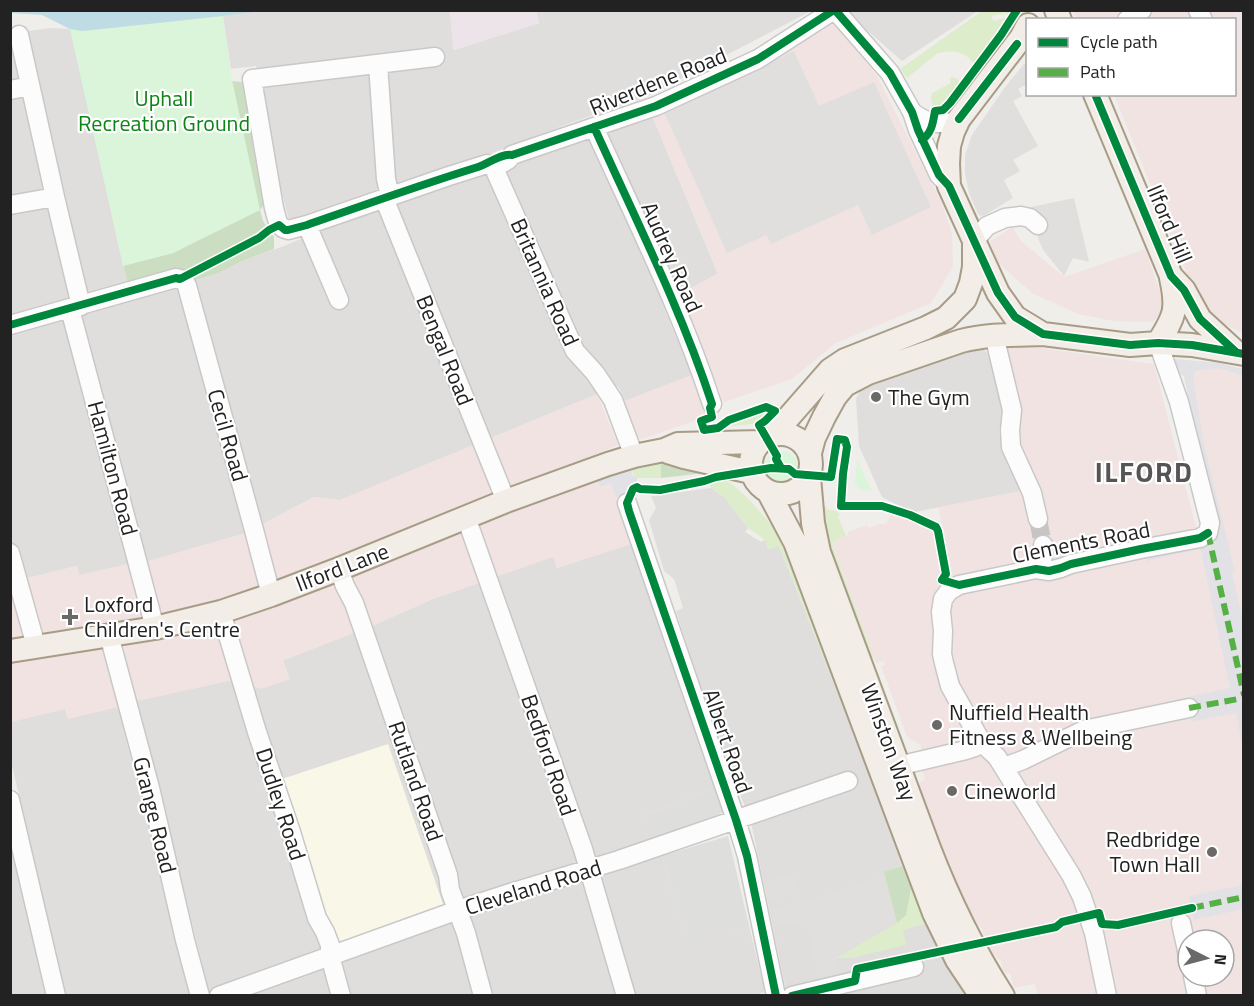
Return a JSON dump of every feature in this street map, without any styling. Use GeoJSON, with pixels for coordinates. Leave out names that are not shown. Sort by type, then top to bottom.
{"type":"FeatureCollection","features":[{"type":"Feature","properties":{"kind":"main road"},"geometry":{"type":"LineString","coordinates":[[1026,31],[963,115],[949,146],[949,186],[998,293],[1015,317],[1043,334]]}},
{"type":"Feature","properties":{"kind":"main road","name":"Ilford Hill"},"geometry":{"type":"LineString","coordinates":[[1096,96],[1171,276],[1184,290],[1200,319],[1240,353]]}},
{"type":"Feature","properties":{"kind":"main road"},"geometry":{"type":"LineString","coordinates":[[974,241],[974,267],[965,299],[946,318],[845,360],[830,370],[752,455],[751,472],[761,488],[769,493],[780,495],[790,493],[804,485],[809,477],[810,453],[814,438],[835,398],[845,385],[868,373],[961,340],[994,335],[1043,334],[1130,345],[1192,345],[1240,353]]}},
{"type":"Feature","properties":{"kind":"main road"},"geometry":{"type":"LineString","coordinates":[[1158,344],[1175,309],[1171,276]]}},
{"type":"Feature","properties":{"kind":"main road"},"geometry":{"type":"LineString","coordinates":[[767,438],[785,434],[791,436],[801,442],[810,453]]}},
{"type":"Feature","properties":{"kind":"main road","name":"Ilford Lane"},"geometry":{"type":"LineString","coordinates":[[10,651],[155,628],[221,612],[339,569],[466,516],[608,464],[664,450],[678,444],[767,438]]}},
{"type":"Feature","properties":{"kind":"main road","name":"Ilford Lane"},"geometry":{"type":"LineString","coordinates":[[664,450],[684,457],[751,472]]}},
{"type":"Feature","properties":{"kind":"main road","name":"Winston Way"},"geometry":{"type":"LineString","coordinates":[[809,477],[813,523],[819,552],[898,766],[943,885],[971,944],[1003,996]]}},
{"type":"Feature","properties":{"kind":"main road","name":"Winston Way"},"geometry":{"type":"LineString","coordinates":[[769,493],[795,542],[934,914],[957,960],[981,996]]}},
{"type":"Feature","properties":{"kind":"street"},"geometry":{"type":"LineString","coordinates":[[834,10],[890,73],[912,112],[939,175],[949,186]]}},
{"type":"Feature","properties":{"kind":"street","name":"Riverdene Road"},"geometry":{"type":"LineString","coordinates":[[378,64],[252,79],[274,208],[279,225],[285,230],[307,225],[487,164],[494,168],[512,155],[656,106],[758,59],[834,10]]}},
{"type":"Feature","properties":{"kind":"street","name":"Hamilton Road"},"geometry":{"type":"LineString","coordinates":[[19,35],[55,197],[76,307],[155,628]]}},
{"type":"Feature","properties":{"kind":"street"},"geometry":{"type":"LineString","coordinates":[[378,64],[435,57]]}},
{"type":"Feature","properties":{"kind":"street","name":"Bengal Road"},"geometry":{"type":"LineString","coordinates":[[378,64],[387,197],[506,501]]}},
{"type":"Feature","properties":{"kind":"street"},"geometry":{"type":"LineString","coordinates":[[10,90],[30,86]]}},
{"type":"Feature","properties":{"kind":"street"},"geometry":{"type":"LineString","coordinates":[[912,112],[922,120],[933,124],[963,115]]}},
{"type":"Feature","properties":{"kind":"street","name":"Audrey Road"},"geometry":{"type":"LineString","coordinates":[[594,127],[681,319],[699,363],[712,404]]}},
{"type":"Feature","properties":{"kind":"street","name":"Britannia Road"},"geometry":{"type":"LineString","coordinates":[[494,168],[575,351],[595,373],[613,400],[634,456]]}},
{"type":"Feature","properties":{"kind":"street"},"geometry":{"type":"LineString","coordinates":[[10,205],[55,197]]}},
{"type":"Feature","properties":{"kind":"street"},"geometry":{"type":"LineString","coordinates":[[974,241],[987,226],[1005,218],[1022,216],[1030,218],[1038,225]]}},
{"type":"Feature","properties":{"kind":"street"},"geometry":{"type":"LineString","coordinates":[[307,225],[339,300]]}},
{"type":"Feature","properties":{"kind":"street","name":"Cecil Road"},"geometry":{"type":"LineString","coordinates":[[76,307],[168,280],[176,278],[184,280],[255,530],[271,595]]}},
{"type":"Feature","properties":{"kind":"street"},"geometry":{"type":"LineString","coordinates":[[10,325],[76,307]]}},
{"type":"Feature","properties":{"kind":"street"},"geometry":{"type":"LineString","coordinates":[[994,335],[1011,400],[1011,447],[1032,493],[1038,519]]}},
{"type":"Feature","properties":{"kind":"street","name":"Clements Road"},"geometry":{"type":"LineString","coordinates":[[1107,996],[1094,933],[1082,897],[1071,875],[1004,767],[982,743],[950,686],[942,654],[941,612],[943,599],[949,591],[959,585],[1036,569],[1049,571],[1071,564],[1200,538],[1208,533],[1210,522],[1181,412],[1158,344]]}},
{"type":"Feature","properties":{"kind":"street","name":"Albert Road"},"geometry":{"type":"LineString","coordinates":[[627,503],[747,856],[777,996]]}},
{"type":"Feature","properties":{"kind":"street","name":"Bedford Road"},"geometry":{"type":"LineString","coordinates":[[466,516],[589,870],[626,996]]}},
{"type":"Feature","properties":{"kind":"street"},"geometry":{"type":"LineString","coordinates":[[1036,569],[1041,564],[1043,545]]}},
{"type":"Feature","properties":{"kind":"street"},"geometry":{"type":"LineString","coordinates":[[10,553],[36,646]]}},
{"type":"Feature","properties":{"kind":"street","name":"Rutland Road"},"geometry":{"type":"LineString","coordinates":[[339,569],[358,614],[448,875],[450,890],[483,996]]}},
{"type":"Feature","properties":{"kind":"street","name":"Dudley Road"},"geometry":{"type":"LineString","coordinates":[[221,612],[317,918],[326,932],[341,996]]}},
{"type":"Feature","properties":{"kind":"street","name":"Grange Road"},"geometry":{"type":"LineString","coordinates":[[109,635],[150,788],[200,996]]}},
{"type":"Feature","properties":{"kind":"street"},"geometry":{"type":"LineString","coordinates":[[1004,767],[1084,730],[1189,708]]}},
{"type":"Feature","properties":{"kind":"street"},"geometry":{"type":"LineString","coordinates":[[898,766],[966,750],[982,743]]}},
{"type":"Feature","properties":{"kind":"street","name":"Cleveland Road"},"geometry":{"type":"LineString","coordinates":[[219,996],[458,910],[589,870],[848,780]]}},
{"type":"Feature","properties":{"kind":"street"},"geometry":{"type":"LineString","coordinates":[[10,800],[56,996]]}},
{"type":"Feature","properties":{"kind":"street"},"geometry":{"type":"LineString","coordinates":[[1181,923],[1182,928]]}},
{"type":"Feature","properties":{"kind":"street"},"geometry":{"type":"LineString","coordinates":[[792,996],[914,967]]}},
{"type":"Feature","properties":{"kind":"shaded area"},"geometry":{"type":"Polygon","coordinates":[[[261,10],[450,11],[454,50],[539,23],[536,11],[811,11],[644,98],[487,155],[398,182],[289,220],[275,166],[256,66],[231,69],[223,16],[261,10]]]}},
{"type":"Feature","properties":{"kind":"shaded area"},"geometry":{"type":"Polygon","coordinates":[[[450,11],[536,11],[539,23],[453,50],[450,11]]]}},
{"type":"Feature","properties":{"kind":"shaded area"},"geometry":{"type":"Polygon","coordinates":[[[845,11],[978,11],[902,61],[845,11]]]}},
{"type":"Feature","properties":{"kind":"shaded area"},"geometry":{"type":"Polygon","coordinates":[[[1073,11],[1236,11],[1244,46],[1243,333],[1218,322],[1197,299],[1114,96],[1236,96],[1236,18],[1076,18],[1073,11]]]}},
{"type":"Feature","properties":{"kind":"shaded area"},"geometry":{"type":"Polygon","coordinates":[[[1237,11],[1243,11],[1243,66],[1236,28],[1237,11]]]}},
{"type":"Feature","properties":{"kind":"shaded area"},"geometry":{"type":"Polygon","coordinates":[[[833,20],[877,76],[942,204],[952,233],[953,267],[931,303],[836,343],[792,379],[724,402],[678,295],[718,273],[653,118],[766,62],[833,20]]]}},
{"type":"Feature","properties":{"kind":"shaded area"},"geometry":{"type":"Polygon","coordinates":[[[26,26],[28,31],[51,28],[70,29],[128,285],[11,315],[11,30],[26,26]]]}},
{"type":"Feature","properties":{"kind":"shaded area"},"geometry":{"type":"Polygon","coordinates":[[[794,51],[819,106],[874,82],[931,207],[872,235],[858,205],[771,244],[766,235],[727,253],[665,114],[794,51]]]}},
{"type":"Feature","properties":{"kind":"shaded area"},"geometry":{"type":"Polygon","coordinates":[[[1026,63],[1026,85],[1018,89],[1022,96],[1013,101],[1038,146],[1013,160],[1020,171],[1004,180],[1013,198],[981,216],[969,193],[965,174],[965,155],[972,135],[1026,63]]]}},
{"type":"Feature","properties":{"kind":"shaded area"},"geometry":{"type":"Polygon","coordinates":[[[653,118],[718,274],[662,303],[692,375],[625,401],[618,386],[340,500],[314,497],[246,533],[149,561],[79,576],[77,566],[11,582],[10,330],[129,300],[219,273],[242,261],[284,246],[360,213],[653,118]]]}},
{"type":"Feature","properties":{"kind":"shaded area"},"geometry":{"type":"Polygon","coordinates":[[[1074,198],[1089,262],[1073,258],[1064,276],[1043,250],[1038,238],[1038,225],[1031,207],[1074,198]]]}},
{"type":"Feature","properties":{"kind":"shaded area"},"geometry":{"type":"Polygon","coordinates":[[[1013,227],[1021,241],[1064,277],[1145,249],[1162,298],[1162,312],[1153,322],[1113,321],[1078,314],[1032,293],[997,262],[990,241],[1013,227]]]}},
{"type":"Feature","properties":{"kind":"shaded area"},"geometry":{"type":"Polygon","coordinates":[[[1013,344],[1154,364],[1200,543],[1217,531],[1184,376],[1176,372],[1174,359],[1219,363],[1243,369],[1243,995],[1031,996],[1037,994],[1035,984],[1014,988],[1010,973],[1003,972],[1001,960],[996,955],[987,953],[982,928],[976,925],[955,891],[959,888],[947,868],[949,866],[942,854],[944,852],[936,840],[938,839],[931,827],[933,825],[915,786],[925,779],[922,770],[921,745],[909,739],[906,734],[881,666],[885,665],[884,661],[876,663],[832,543],[848,535],[848,532],[867,525],[868,528],[886,524],[891,514],[910,519],[932,529],[940,571],[950,572],[939,507],[1022,491],[1002,345],[1013,344]]]}},
{"type":"Feature","properties":{"kind":"shaded area"},"geometry":{"type":"Polygon","coordinates":[[[973,348],[984,350],[991,357],[1004,403],[999,431],[1002,449],[1008,466],[1022,491],[915,512],[909,511],[882,497],[859,446],[856,399],[863,386],[973,348]]]}},
{"type":"Feature","properties":{"kind":"shaded area"},"geometry":{"type":"Polygon","coordinates":[[[1173,359],[1219,363],[1243,369],[1243,376],[1219,368],[1195,371],[1193,375],[1203,440],[1235,572],[1232,573],[1243,622],[1243,748],[1236,713],[1191,722],[1187,697],[1230,688],[1201,551],[1199,549],[1151,560],[1148,564],[1147,562],[1147,555],[1205,542],[1197,441],[1184,376],[1176,372],[1173,359]]]}},
{"type":"Feature","properties":{"kind":"shaded area"},"geometry":{"type":"Polygon","coordinates":[[[692,375],[707,413],[703,418],[642,439],[635,436],[625,401],[692,375]]]}},
{"type":"Feature","properties":{"kind":"shaded area"},"geometry":{"type":"Polygon","coordinates":[[[597,394],[618,445],[404,534],[257,589],[161,618],[11,639],[10,582],[77,566],[79,575],[149,561],[246,533],[314,497],[340,500],[597,394]]]}},
{"type":"Feature","properties":{"kind":"shaded area"},"geometry":{"type":"Polygon","coordinates":[[[630,466],[633,476],[637,478],[637,483],[628,486],[626,494],[616,498],[611,483],[600,487],[596,475],[630,466]]]}},
{"type":"Feature","properties":{"kind":"shaded area"},"geometry":{"type":"Polygon","coordinates":[[[610,477],[631,544],[557,568],[553,557],[433,599],[374,625],[283,660],[290,679],[261,689],[232,680],[136,701],[122,641],[524,503],[610,477]]]}},
{"type":"Feature","properties":{"kind":"shaded area"},"geometry":{"type":"Polygon","coordinates":[[[711,488],[725,498],[748,528],[745,532],[761,542],[765,540],[779,546],[861,751],[902,866],[939,952],[964,995],[787,995],[752,827],[705,696],[707,695],[703,694],[676,611],[683,608],[674,579],[664,571],[649,520],[656,508],[651,496],[711,488]]]}},
{"type":"Feature","properties":{"kind":"shaded area"},"geometry":{"type":"Polygon","coordinates":[[[631,544],[715,788],[646,815],[662,856],[685,940],[750,930],[765,992],[751,996],[210,995],[136,701],[232,680],[374,625],[433,599],[554,556],[557,568],[631,544]]]}},
{"type":"Feature","properties":{"kind":"shaded area"},"geometry":{"type":"Polygon","coordinates":[[[102,643],[118,707],[68,719],[65,709],[11,722],[11,659],[102,643]]]}},
{"type":"Feature","properties":{"kind":"shaded area"},"geometry":{"type":"Polygon","coordinates":[[[118,707],[190,995],[66,995],[11,761],[10,722],[65,709],[68,718],[118,707]]]}},
{"type":"Feature","properties":{"kind":"shaded area"},"geometry":{"type":"Polygon","coordinates":[[[388,744],[444,907],[334,944],[282,779],[388,744]]]}},
{"type":"Feature","properties":{"kind":"shaded area"},"geometry":{"type":"Polygon","coordinates":[[[715,788],[724,812],[654,838],[646,815],[715,788]]]}},
{"type":"Feature","properties":{"kind":"shaded area"},"geometry":{"type":"Polygon","coordinates":[[[728,836],[750,930],[685,941],[662,856],[728,836]]]}},
{"type":"Feature","properties":{"kind":"shaded area"},"geometry":{"type":"Polygon","coordinates":[[[11,844],[45,995],[11,995],[11,844]]]}},
{"type":"Feature","properties":{"kind":"shaded area"},"geometry":{"type":"Polygon","coordinates":[[[792,874],[799,893],[768,899],[764,882],[792,874]]]}},
{"type":"Feature","properties":{"kind":"shaded area"},"geometry":{"type":"Polygon","coordinates":[[[884,875],[897,923],[836,958],[838,974],[818,978],[807,920],[774,927],[770,909],[829,895],[884,875]]]}},
{"type":"Feature","properties":{"kind":"shaded area"},"geometry":{"type":"Polygon","coordinates":[[[1243,885],[1243,909],[1194,920],[1189,896],[1243,885]]]}},
{"type":"Feature","properties":{"kind":"green space"},"geometry":{"type":"Polygon","coordinates":[[[983,10],[1015,11],[1010,19],[1006,13],[992,16],[993,21],[1005,18],[1009,21],[976,67],[965,55],[944,52],[938,53],[907,78],[900,69],[983,10]]]}},
{"type":"Feature","properties":{"kind":"green space","name":"Uphall Recreation Ground"},"geometry":{"type":"Polygon","coordinates":[[[223,16],[130,264],[173,253],[183,248],[232,81],[242,82],[266,199],[260,210],[263,221],[274,237],[274,249],[219,273],[129,300],[128,285],[70,29],[82,31],[223,16]]]}},
{"type":"Feature","properties":{"kind":"green space","name":"Uphall Recreation Ground"},"geometry":{"type":"Polygon","coordinates":[[[223,16],[231,75],[260,210],[173,253],[123,266],[70,29],[82,31],[223,16]]]}},
{"type":"Feature","properties":{"kind":"green space"},"geometry":{"type":"Polygon","coordinates":[[[950,78],[958,79],[960,85],[943,107],[933,109],[932,93],[951,83],[950,78]]]}},
{"type":"Feature","properties":{"kind":"green space"},"geometry":{"type":"Polygon","coordinates":[[[767,410],[769,412],[756,422],[732,426],[731,424],[767,410]]]}},
{"type":"Feature","properties":{"kind":"green space"},"geometry":{"type":"Polygon","coordinates":[[[781,451],[793,456],[798,468],[793,480],[781,485],[769,480],[764,468],[769,456],[781,451]]]}},
{"type":"Feature","properties":{"kind":"green space"},"geometry":{"type":"Polygon","coordinates":[[[857,459],[872,491],[859,489],[855,483],[857,459]]]}},
{"type":"Feature","properties":{"kind":"green space"},"geometry":{"type":"Polygon","coordinates":[[[661,462],[661,478],[635,478],[630,466],[661,462]]]}},
{"type":"Feature","properties":{"kind":"green space"},"geometry":{"type":"Polygon","coordinates":[[[661,462],[670,462],[705,473],[661,478],[661,462]]]}},
{"type":"Feature","properties":{"kind":"green space"},"geometry":{"type":"Polygon","coordinates":[[[705,473],[716,475],[737,488],[780,535],[940,942],[936,945],[926,924],[903,931],[906,945],[852,958],[836,958],[896,923],[884,872],[902,865],[861,751],[779,546],[768,550],[765,540],[748,528],[725,498],[711,488],[705,473]]]}},
{"type":"Feature","properties":{"kind":"green space"},"geometry":{"type":"Polygon","coordinates":[[[824,505],[827,509],[836,511],[840,515],[838,517],[846,536],[837,539],[832,544],[874,658],[869,659],[835,571],[826,531],[824,505]]]}},
{"type":"Feature","properties":{"kind":"green space"},"geometry":{"type":"Polygon","coordinates":[[[902,866],[911,888],[906,915],[897,923],[884,872],[902,866]]]}},
{"type":"Feature","properties":{"kind":"water"},"geometry":{"type":"Polygon","coordinates":[[[10,11],[261,11],[82,31],[70,29],[42,15],[11,13],[10,11]]]}},
{"type":"Feature","properties":{"kind":"tunnel"},"geometry":{"type":"LineString","coordinates":[[1038,519],[1043,545]]}},
{"type":"Feature","properties":{"kind":"marked path"},"geometry":{"type":"LineString","coordinates":[[1208,533],[1244,695]]}},
{"type":"Feature","properties":{"kind":"marked path"},"geometry":{"type":"LineString","coordinates":[[1189,708],[1244,698]]}},
{"type":"Feature","properties":{"kind":"marked path"},"geometry":{"type":"LineString","coordinates":[[1192,908],[1244,897]]}},
{"type":"Feature","properties":{"kind":"cycle path"},"geometry":{"type":"LineString","coordinates":[[10,325],[176,278],[180,279],[259,238],[279,225],[285,230],[307,225],[478,167],[503,156],[512,155],[656,106],[758,59],[834,10]]}},
{"type":"Feature","properties":{"kind":"cycle path"},"geometry":{"type":"LineString","coordinates":[[835,10],[890,73],[912,112],[939,175],[949,186],[998,293],[1015,317],[1043,334],[1130,345],[1158,343],[1192,345],[1244,354]]}},
{"type":"Feature","properties":{"kind":"cycle path"},"geometry":{"type":"LineString","coordinates":[[922,140],[930,131],[935,111],[943,110],[950,103],[1017,10]]}},
{"type":"Feature","properties":{"kind":"cycle path"},"geometry":{"type":"LineString","coordinates":[[959,119],[1017,44]]}},
{"type":"Feature","properties":{"kind":"cycle path"},"geometry":{"type":"LineString","coordinates":[[1096,96],[1171,276],[1184,290],[1200,319],[1236,352]]}},
{"type":"Feature","properties":{"kind":"cycle path"},"geometry":{"type":"LineString","coordinates":[[594,127],[657,264],[700,369],[712,404],[710,408],[712,417],[701,421],[704,430],[718,428],[729,420],[766,407],[775,411],[759,425],[777,456],[776,459],[781,468]]}},
{"type":"Feature","properties":{"kind":"cycle path"},"geometry":{"type":"LineString","coordinates":[[776,996],[747,856],[629,511],[627,503],[633,489],[637,487],[660,490],[716,477],[771,468],[789,469],[795,474],[831,477],[837,439],[845,440],[847,447],[841,506],[882,506],[936,527],[946,574],[942,580],[959,585],[1036,569],[1049,571],[1071,564],[1200,538],[1208,533]]}},
{"type":"Feature","properties":{"kind":"cycle path"},"geometry":{"type":"LineString","coordinates":[[792,996],[855,981],[857,969],[1056,927],[1062,922],[1099,913],[1102,924],[1118,925],[1192,908]]}},
{"type":"Feature","properties":{"kind":"place","name":"The Gym"},"geometry":{"type":"Point","coordinates":[876,397]}},
{"type":"Feature","properties":{"kind":"place","name":"Loxford Children's Centre"},"geometry":{"type":"Point","coordinates":[70,617]}},
{"type":"Feature","properties":{"kind":"place","name":"Nuffield Health Fitness & Wellbeing"},"geometry":{"type":"Point","coordinates":[937,725]}},
{"type":"Feature","properties":{"kind":"place","name":"Cineworld"},"geometry":{"type":"Point","coordinates":[952,791]}},
{"type":"Feature","properties":{"kind":"place","name":"Redbridge Town Hall"},"geometry":{"type":"Point","coordinates":[1212,852]}},
{"type":"Feature","properties":{"kind":"district","name":"ILFORD"},"geometry":{"type":"Point","coordinates":[1144,471]}}]}
